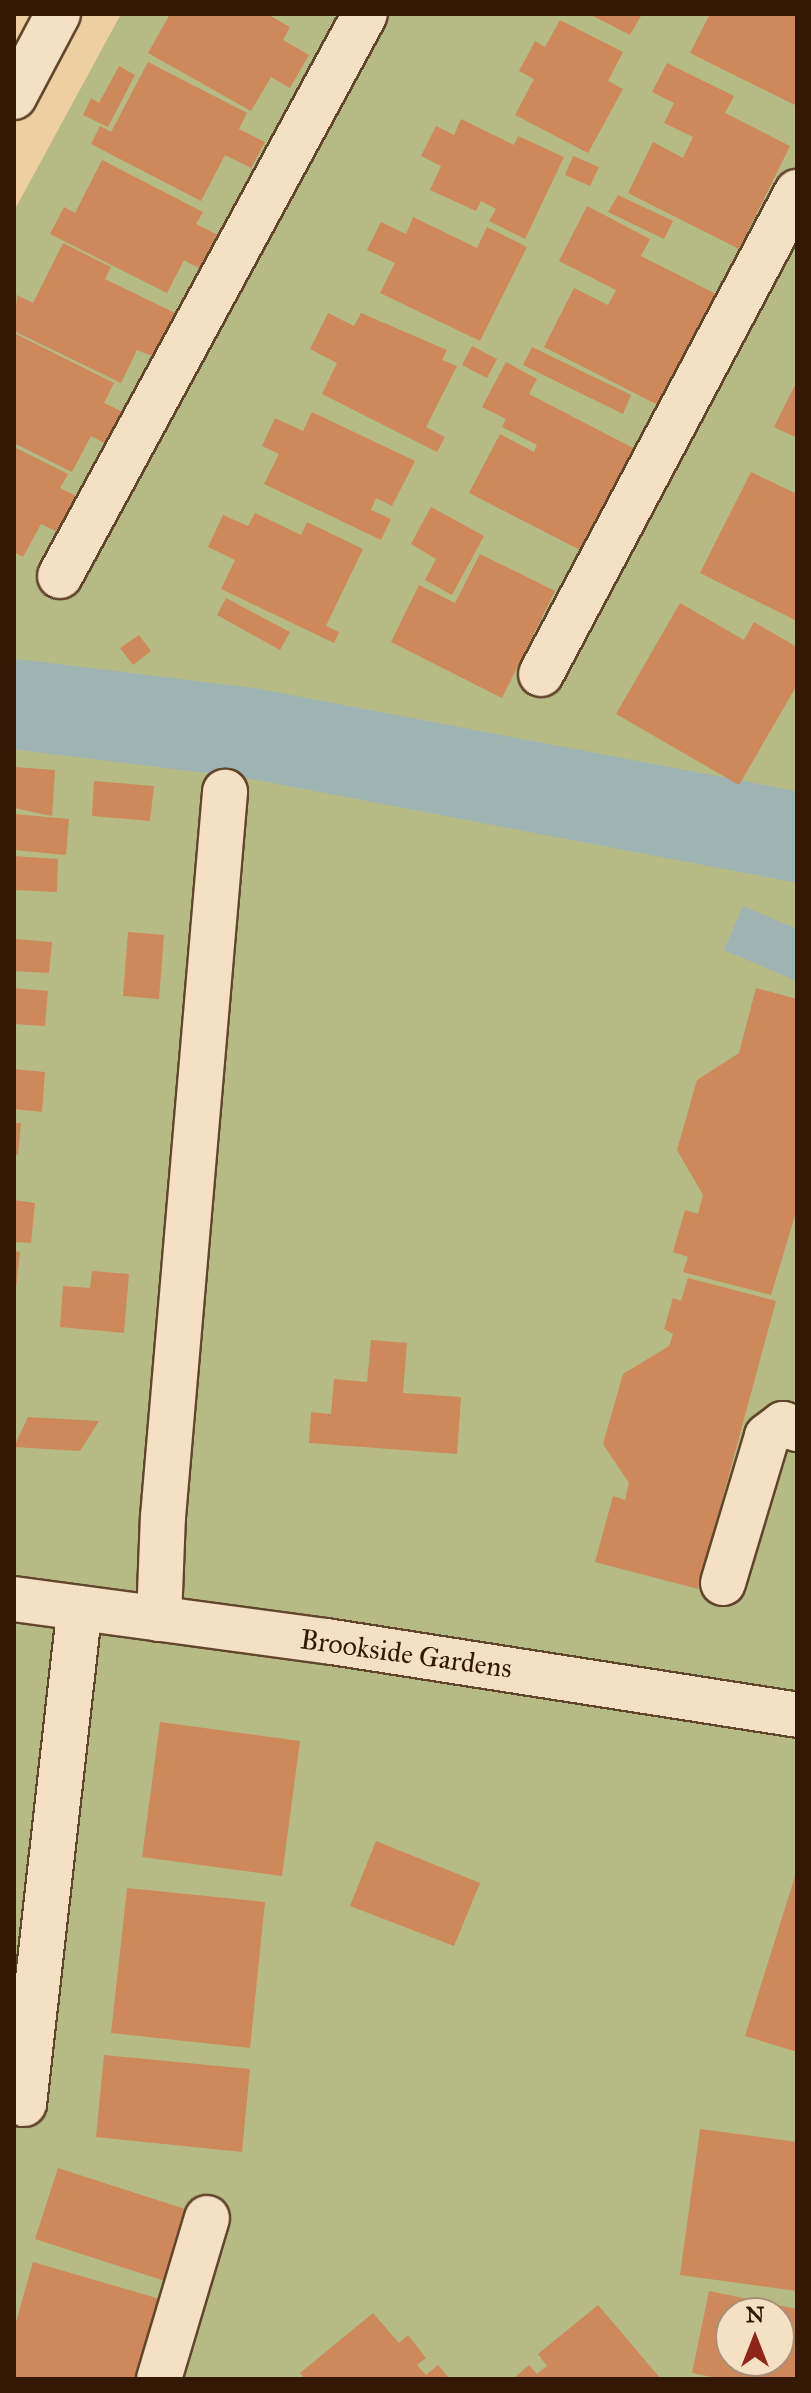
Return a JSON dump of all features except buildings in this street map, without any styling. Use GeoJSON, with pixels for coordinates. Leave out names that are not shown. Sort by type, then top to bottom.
{"type":"FeatureCollection","features":[{"type":"Feature","properties":{"kind":"street"},"geometry":{"type":"LineString","coordinates":[[14,97],[58,14]]}},
{"type":"Feature","properties":{"kind":"street"},"geometry":{"type":"LineString","coordinates":[[60,576],[365,14]]}},
{"type":"Feature","properties":{"kind":"street"},"geometry":{"type":"LineString","coordinates":[[541,674],[797,192]]}},
{"type":"Feature","properties":{"kind":"street"},"geometry":{"type":"LineString","coordinates":[[159,1619],[163,1517],[225,792]]}},
{"type":"Feature","properties":{"kind":"street"},"geometry":{"type":"LineString","coordinates":[[723,1583],[767,1436],[783,1424],[797,1429]]}},
{"type":"Feature","properties":{"kind":"street","name":"Brookside Gardens"},"geometry":{"type":"LineString","coordinates":[[14,1599],[797,1715]]}},
{"type":"Feature","properties":{"kind":"street"},"geometry":{"type":"LineString","coordinates":[[24,2104],[80,1608]]}},
{"type":"Feature","properties":{"kind":"street"},"geometry":{"type":"LineString","coordinates":[[159,2379],[207,2218]]}},
{"type":"Feature","properties":{"kind":"green space"},"geometry":{"type":"Polygon","coordinates":[[[121,14],[797,14],[797,2379],[14,2379],[14,211],[121,14]]]}},
{"type":"Feature","properties":{"kind":"shaded area"},"geometry":{"type":"Polygon","coordinates":[[[743,906],[797,929],[797,981],[724,950],[743,906]]]}},
{"type":"Feature","properties":{"kind":"waterway"},"geometry":{"type":"LineString","coordinates":[[14,704],[250,733],[797,837]]}}]}
